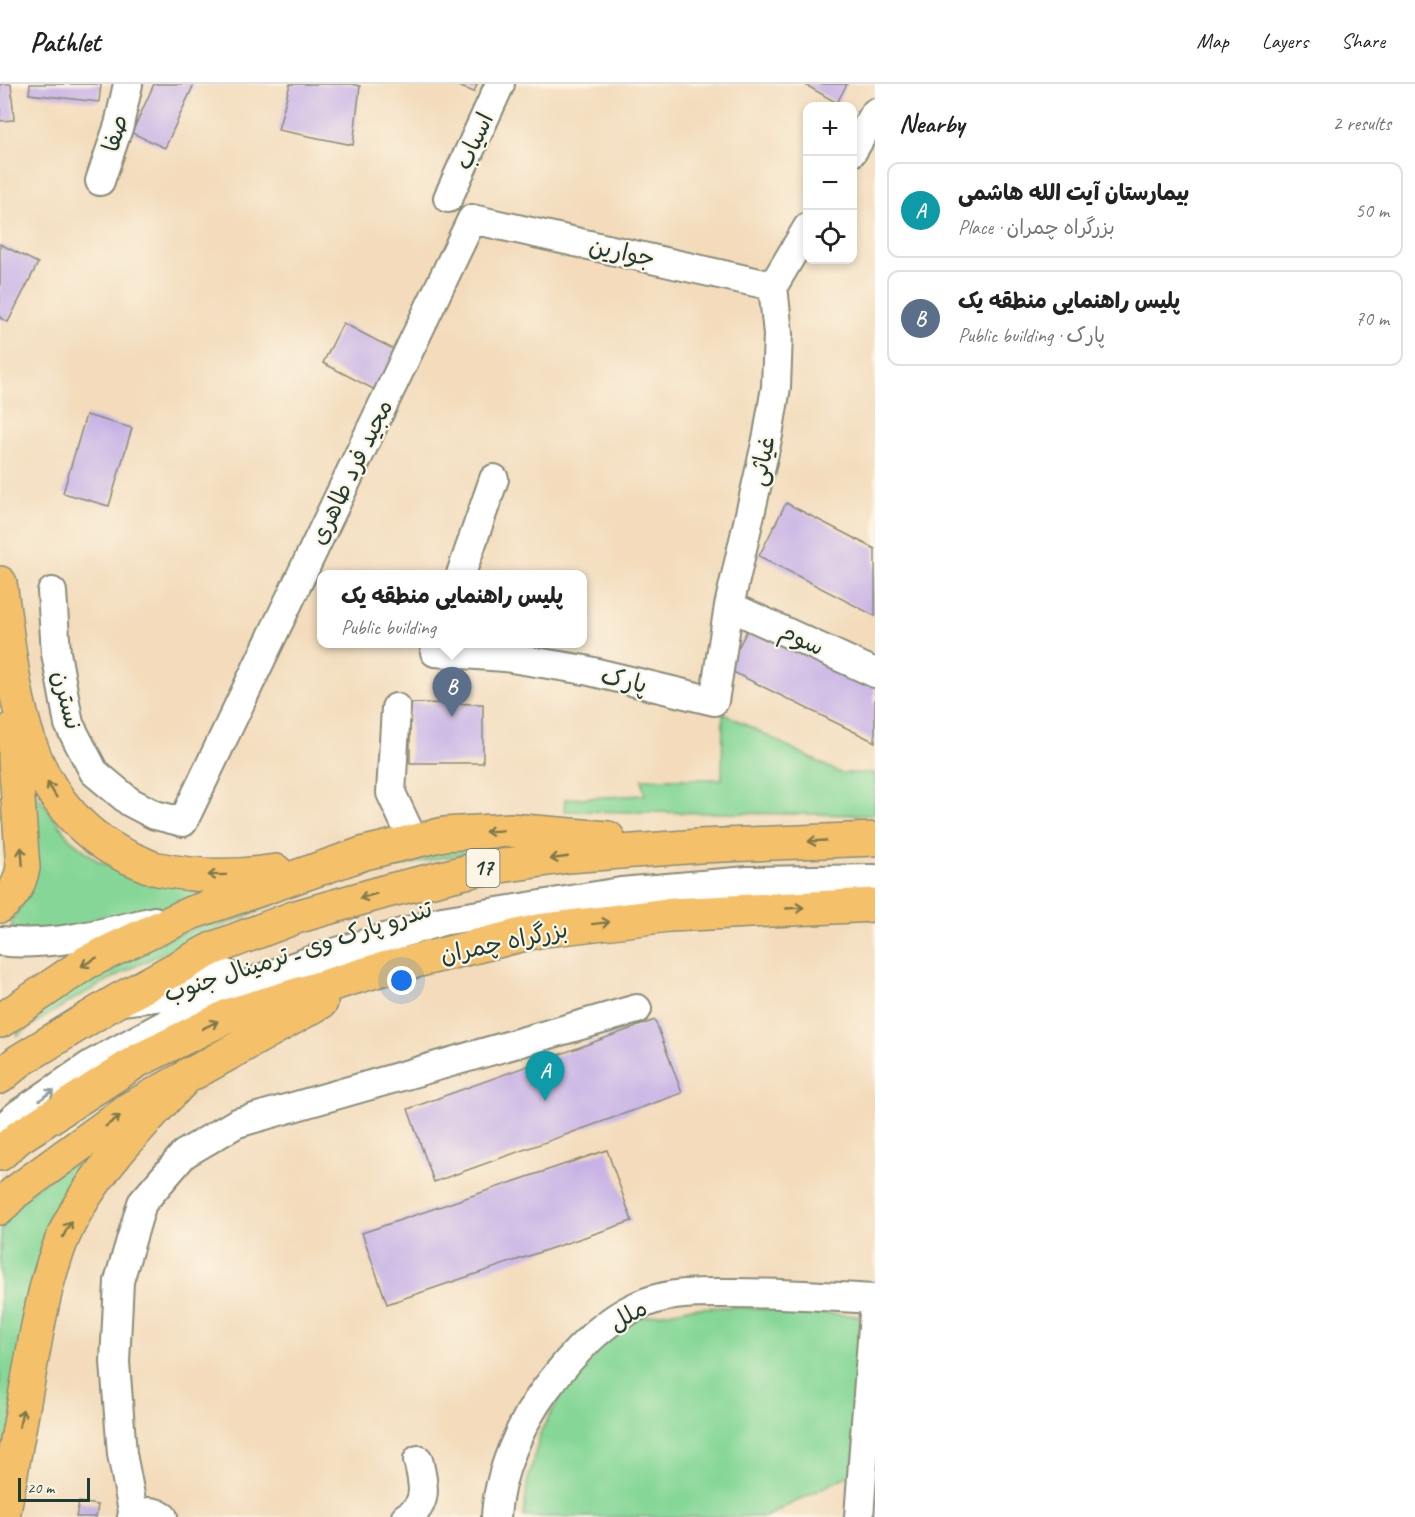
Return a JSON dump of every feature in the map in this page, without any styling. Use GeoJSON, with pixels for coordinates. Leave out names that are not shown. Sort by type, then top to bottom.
{"type":"FeatureCollection","features":[{"type":"Feature","properties":{"kind":"highway"},"geometry":{"type":"LineString","coordinates":[[0,583],[15,690],[30,745],[42,773],[59,801],[83,828],[117,853],[156,869],[207,875],[261,874],[337,862]]}},
{"type":"Feature","properties":{"kind":"highway"},"geometry":{"type":"LineString","coordinates":[[0,906],[11,897],[20,883],[23,868],[15,758],[15,690]]}},
{"type":"Feature","properties":{"kind":"highway"},"geometry":{"type":"LineString","coordinates":[[0,1021],[87,962],[191,913],[337,862],[444,834],[510,830],[699,846]]}},
{"type":"Feature","properties":{"kind":"highway","name":"17"},"geometry":{"type":"LineString","coordinates":[[0,1077],[19,1061],[115,1002],[212,950],[296,918],[387,891],[474,870],[568,856],[699,846],[875,839]]}},
{"type":"Feature","properties":{"kind":"highway","name":"بزرگراه چمران"},"geometry":{"type":"LineString","coordinates":[[0,1154],[19,1137],[137,1061],[220,1020],[379,970],[538,932],[669,915],[875,905]]}},
{"type":"Feature","properties":{"kind":"highway"},"geometry":{"type":"LineString","coordinates":[[0,1208],[14,1193],[129,1109],[379,970]]}},
{"type":"Feature","properties":{"kind":"highway"},"geometry":{"type":"LineString","coordinates":[[3,1517],[46,1287],[61,1240],[76,1211],[99,1177],[142,1124],[189,1074]]}},
{"type":"Feature","properties":{"kind":"street","name":"صفا"},"geometry":{"type":"LineString","coordinates":[[99,181],[119,125],[128,84]]}},
{"type":"Feature","properties":{"kind":"street","name":"اسیاب"},"geometry":{"type":"LineString","coordinates":[[448,198],[500,84]]}},
{"type":"Feature","properties":{"kind":"street"},"geometry":{"type":"LineString","coordinates":[[857,144],[875,113]]}},
{"type":"Feature","properties":{"kind":"street","name":"جوارین"},"geometry":{"type":"LineString","coordinates":[[472,219],[772,286]]}},
{"type":"Feature","properties":{"kind":"street","name":"مجید فرد طاهری"},"geometry":{"type":"LineString","coordinates":[[183,822],[472,219]]}},
{"type":"Feature","properties":{"kind":"street"},"geometry":{"type":"LineString","coordinates":[[772,286],[803,234]]}},
{"type":"Feature","properties":{"kind":"street","name":"غیاثی"},"geometry":{"type":"LineString","coordinates":[[714,701],[729,606],[768,435],[776,387],[778,334],[772,286]]}},
{"type":"Feature","properties":{"kind":"street"},"geometry":{"type":"LineString","coordinates":[[462,570],[494,479]]}},
{"type":"Feature","properties":{"kind":"street","name":"نسترن"},"geometry":{"type":"LineString","coordinates":[[52,592],[56,653],[69,724],[94,772],[130,802],[155,815],[183,822]]}},
{"type":"Feature","properties":{"kind":"street","name":"سوم"},"geometry":{"type":"LineString","coordinates":[[729,606],[875,673]]}},
{"type":"Feature","properties":{"kind":"street","name":"پارک"},"geometry":{"type":"LineString","coordinates":[[436,648],[435,652],[505,657],[585,670],[714,701]]}},
{"type":"Feature","properties":{"kind":"street"},"geometry":{"type":"LineString","coordinates":[[396,708],[391,793],[414,842]]}},
{"type":"Feature","properties":{"kind":"street","name":"تندرو پارک وی ـ ترمینال جنوب"},"geometry":{"type":"LineString","coordinates":[[115,1002],[171,996],[311,943],[490,895],[666,872],[768,867],[875,866]]}},
{"type":"Feature","properties":{"kind":"street"},"geometry":{"type":"LineString","coordinates":[[0,1130],[20,1113],[92,1064],[211,1000],[270,975],[442,921],[621,892],[748,881],[875,879]]}},
{"type":"Feature","properties":{"kind":"street"},"geometry":{"type":"LineString","coordinates":[[0,941],[14,943],[65,939],[191,913]]}},
{"type":"Feature","properties":{"kind":"street"},"geometry":{"type":"LineString","coordinates":[[163,1517],[151,1512],[133,1516],[122,1454],[115,1362],[119,1281],[142,1203],[184,1154],[237,1124],[637,1009]]}},
{"type":"Feature","properties":{"kind":"street","name":"ملل"},"geometry":{"type":"LineString","coordinates":[[496,1517],[509,1456],[535,1404],[569,1360],[611,1321],[647,1302],[689,1293],[749,1292],[875,1299]]}},
{"type":"Feature","properties":{"kind":"street"},"geometry":{"type":"LineString","coordinates":[[859,1517],[875,1299]]}},
{"type":"Feature","properties":{"kind":"street"},"geometry":{"type":"LineString","coordinates":[[406,1517],[414,1513],[422,1500],[424,1486],[418,1460]]}},
{"type":"Feature","properties":{"kind":"green space"},"geometry":{"type":"Polygon","coordinates":[[[723,713],[840,773],[875,773],[875,815],[564,811],[565,799],[645,795],[642,779],[722,779],[723,713]]]}},
{"type":"Feature","properties":{"kind":"green space"},"geometry":{"type":"Polygon","coordinates":[[[26,780],[69,838],[98,861],[143,879],[211,890],[226,895],[66,930],[12,929],[12,920],[27,895],[26,780]]]}},
{"type":"Feature","properties":{"kind":"green space"},"geometry":{"type":"Polygon","coordinates":[[[447,841],[533,842],[401,866],[300,894],[206,933],[123,972],[69,1002],[17,1036],[16,1018],[130,951],[447,841]]]}},
{"type":"Feature","properties":{"kind":"green space"},"geometry":{"type":"Polygon","coordinates":[[[135,1116],[87,1173],[0,1490],[2,1212],[135,1116]]]}},
{"type":"Feature","properties":{"kind":"green space"},"geometry":{"type":"Polygon","coordinates":[[[734,1307],[860,1316],[853,1473],[765,1517],[524,1517],[527,1484],[541,1431],[568,1383],[605,1340],[639,1318],[688,1308],[734,1307]]]}},
{"type":"Feature","properties":{"kind":"building"},"geometry":{"type":"Polygon","coordinates":[[[0,84],[11,84],[14,120],[0,121],[0,84]]]}},
{"type":"Feature","properties":{"kind":"building"},"geometry":{"type":"Polygon","coordinates":[[[30,84],[101,84],[99,102],[29,94],[30,84]]]}},
{"type":"Feature","properties":{"kind":"building"},"geometry":{"type":"Polygon","coordinates":[[[154,84],[194,84],[165,148],[132,133],[154,84]]]}},
{"type":"Feature","properties":{"kind":"building"},"geometry":{"type":"Polygon","coordinates":[[[290,84],[360,86],[353,145],[278,130],[290,84]]]}},
{"type":"Feature","properties":{"kind":"building"},"geometry":{"type":"Polygon","coordinates":[[[453,84],[477,84],[474,92],[453,84]]]}},
{"type":"Feature","properties":{"kind":"building"},"geometry":{"type":"Polygon","coordinates":[[[804,84],[847,84],[838,102],[804,84]]]}},
{"type":"Feature","properties":{"kind":"building"},"geometry":{"type":"Polygon","coordinates":[[[0,244],[38,263],[8,322],[0,318],[0,244]]]}},
{"type":"Feature","properties":{"kind":"building"},"geometry":{"type":"Polygon","coordinates":[[[343,323],[397,351],[377,391],[323,363],[343,323]]]}},
{"type":"Feature","properties":{"kind":"building"},"geometry":{"type":"Polygon","coordinates":[[[86,415],[132,428],[109,506],[63,493],[86,415]]]}},
{"type":"Feature","properties":{"kind":"building"},"geometry":{"type":"Polygon","coordinates":[[[786,503],[875,549],[875,616],[759,556],[786,503]]]}},
{"type":"Feature","properties":{"kind":"building"},"geometry":{"type":"Polygon","coordinates":[[[750,625],[875,688],[875,742],[727,669],[750,625]]]}},
{"type":"Feature","properties":{"kind":"building"},"geometry":{"type":"Polygon","coordinates":[[[410,703],[483,704],[483,763],[410,763],[410,703]]]}},
{"type":"Feature","properties":{"kind":"building"},"geometry":{"type":"Polygon","coordinates":[[[655,1020],[682,1093],[434,1182],[408,1109],[655,1020]]]}},
{"type":"Feature","properties":{"kind":"building"},"geometry":{"type":"Polygon","coordinates":[[[607,1150],[632,1221],[387,1304],[362,1233],[607,1150]]]}},
{"type":"Feature","properties":{"kind":"building"},"geometry":{"type":"Polygon","coordinates":[[[79,1502],[98,1505],[96,1517],[76,1517],[79,1502]]]}},
{"type":"Feature","properties":{"kind":"place","name":"پلیس راهنمایی منطقه یک"},"geometry":{"type":"Point","coordinates":[452,717]}},
{"type":"Feature","properties":{"kind":"place","name":"بیمارستان آیت الله هاشمی"},"geometry":{"type":"Point","coordinates":[545,1101]}}]}
